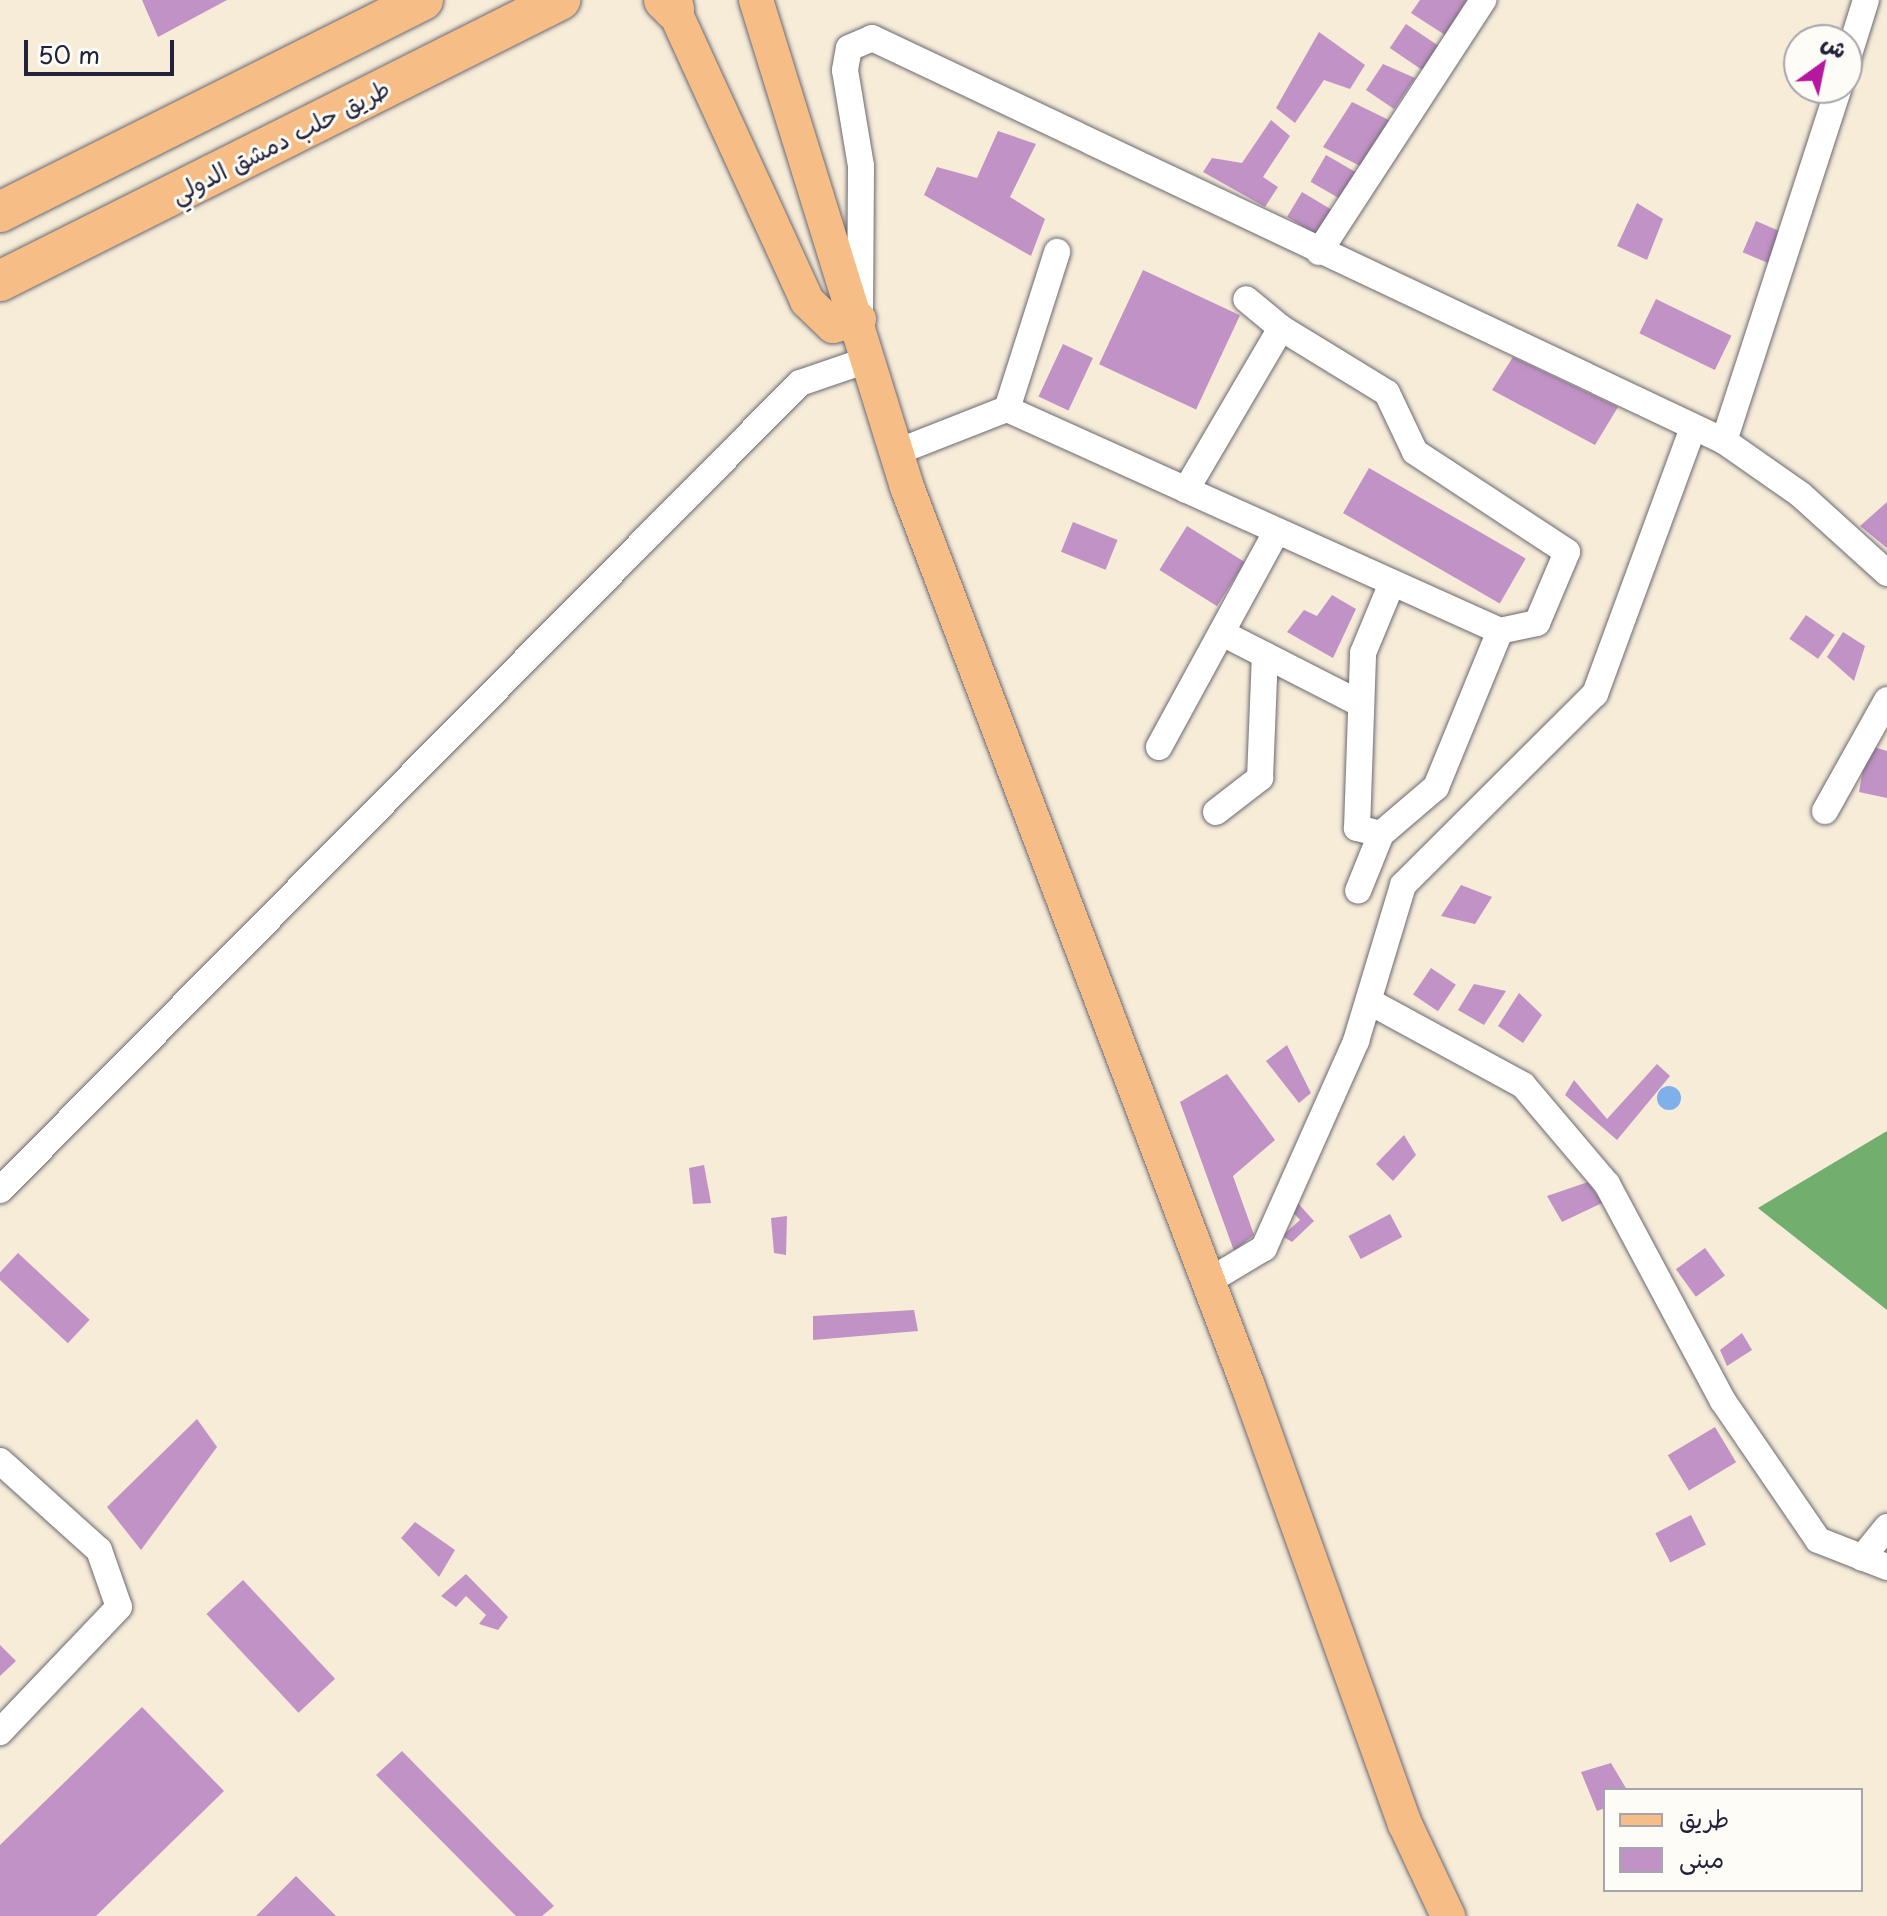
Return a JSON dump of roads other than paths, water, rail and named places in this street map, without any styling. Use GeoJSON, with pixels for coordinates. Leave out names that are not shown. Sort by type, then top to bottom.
{"type":"FeatureCollection","features":[{"type":"Feature","properties":{"kind":"highway"},"geometry":{"type":"LineString","coordinates":[[0,212],[423,0]]}},
{"type":"Feature","properties":{"kind":"highway","name":"طريق حلب دمشق الدولي"},"geometry":{"type":"LineString","coordinates":[[0,281],[558,2]]}},
{"type":"Feature","properties":{"kind":"main road"},"geometry":{"type":"LineString","coordinates":[[756,0],[859,319],[897,452],[1209,1281],[1405,1824],[1448,1916]]}},
{"type":"Feature","properties":{"kind":"main road"},"geometry":{"type":"LineString","coordinates":[[670,3],[807,301],[833,326],[859,319]]}},
{"type":"Feature","properties":{"kind":"street"},"geometry":{"type":"LineString","coordinates":[[1319,252],[1483,0]]}},
{"type":"Feature","properties":{"kind":"street"},"geometry":{"type":"LineString","coordinates":[[1859,24],[1866,0]]}},
{"type":"Feature","properties":{"kind":"street"},"geometry":{"type":"LineString","coordinates":[[859,319],[861,166],[845,70],[849,48],[872,38],[1724,441],[1801,495],[1887,573]]}},
{"type":"Feature","properties":{"kind":"street"},"geometry":{"type":"LineString","coordinates":[[1724,441],[1834,104]]}},
{"type":"Feature","properties":{"kind":"street"},"geometry":{"type":"LineString","coordinates":[[1007,409],[1057,252]]}},
{"type":"Feature","properties":{"kind":"street"},"geometry":{"type":"LineString","coordinates":[[897,452],[1007,409],[1500,631],[1537,623],[1567,552],[1415,452],[1387,393],[1281,328],[1246,299]]}},
{"type":"Feature","properties":{"kind":"street"},"geometry":{"type":"LineString","coordinates":[[1186,490],[1281,328]]}},
{"type":"Feature","properties":{"kind":"street"},"geometry":{"type":"LineString","coordinates":[[0,1190],[800,383],[870,359]]}},
{"type":"Feature","properties":{"kind":"street"},"geometry":{"type":"LineString","coordinates":[[1209,1281],[1264,1248],[1370,1002],[1403,885],[1595,694],[1693,427]]}},
{"type":"Feature","properties":{"kind":"street"},"geometry":{"type":"LineString","coordinates":[[1159,747],[1224,634],[1277,531]]}},
{"type":"Feature","properties":{"kind":"street"},"geometry":{"type":"LineString","coordinates":[[1381,834],[1357,828],[1363,653],[1392,583]]}},
{"type":"Feature","properties":{"kind":"street"},"geometry":{"type":"LineString","coordinates":[[1358,891],[1381,834],[1436,787],[1500,631]]}},
{"type":"Feature","properties":{"kind":"street"},"geometry":{"type":"LineString","coordinates":[[1224,634],[1361,704]]}},
{"type":"Feature","properties":{"kind":"street"},"geometry":{"type":"LineString","coordinates":[[1216,812],[1260,778],[1265,655]]}},
{"type":"Feature","properties":{"kind":"street"},"geometry":{"type":"LineString","coordinates":[[1825,811],[1887,700]]}},
{"type":"Feature","properties":{"kind":"street"},"geometry":{"type":"LineString","coordinates":[[1370,1002],[1523,1085],[1607,1184],[1723,1401],[1818,1540],[1887,1567]]}},
{"type":"Feature","properties":{"kind":"street"},"geometry":{"type":"LineString","coordinates":[[0,1461],[99,1550],[119,1607],[0,1732]]}},
{"type":"Feature","properties":{"kind":"street"},"geometry":{"type":"LineString","coordinates":[[1862,1558],[1887,1527]]}},
{"type":"Feature","properties":{"kind":"water"},"geometry":{"type":"Polygon","coordinates":[[[1669,1086],[1677,1090],[1681,1098],[1677,1106],[1669,1110],[1661,1106],[1657,1098],[1661,1090],[1669,1086]]]}}]}
